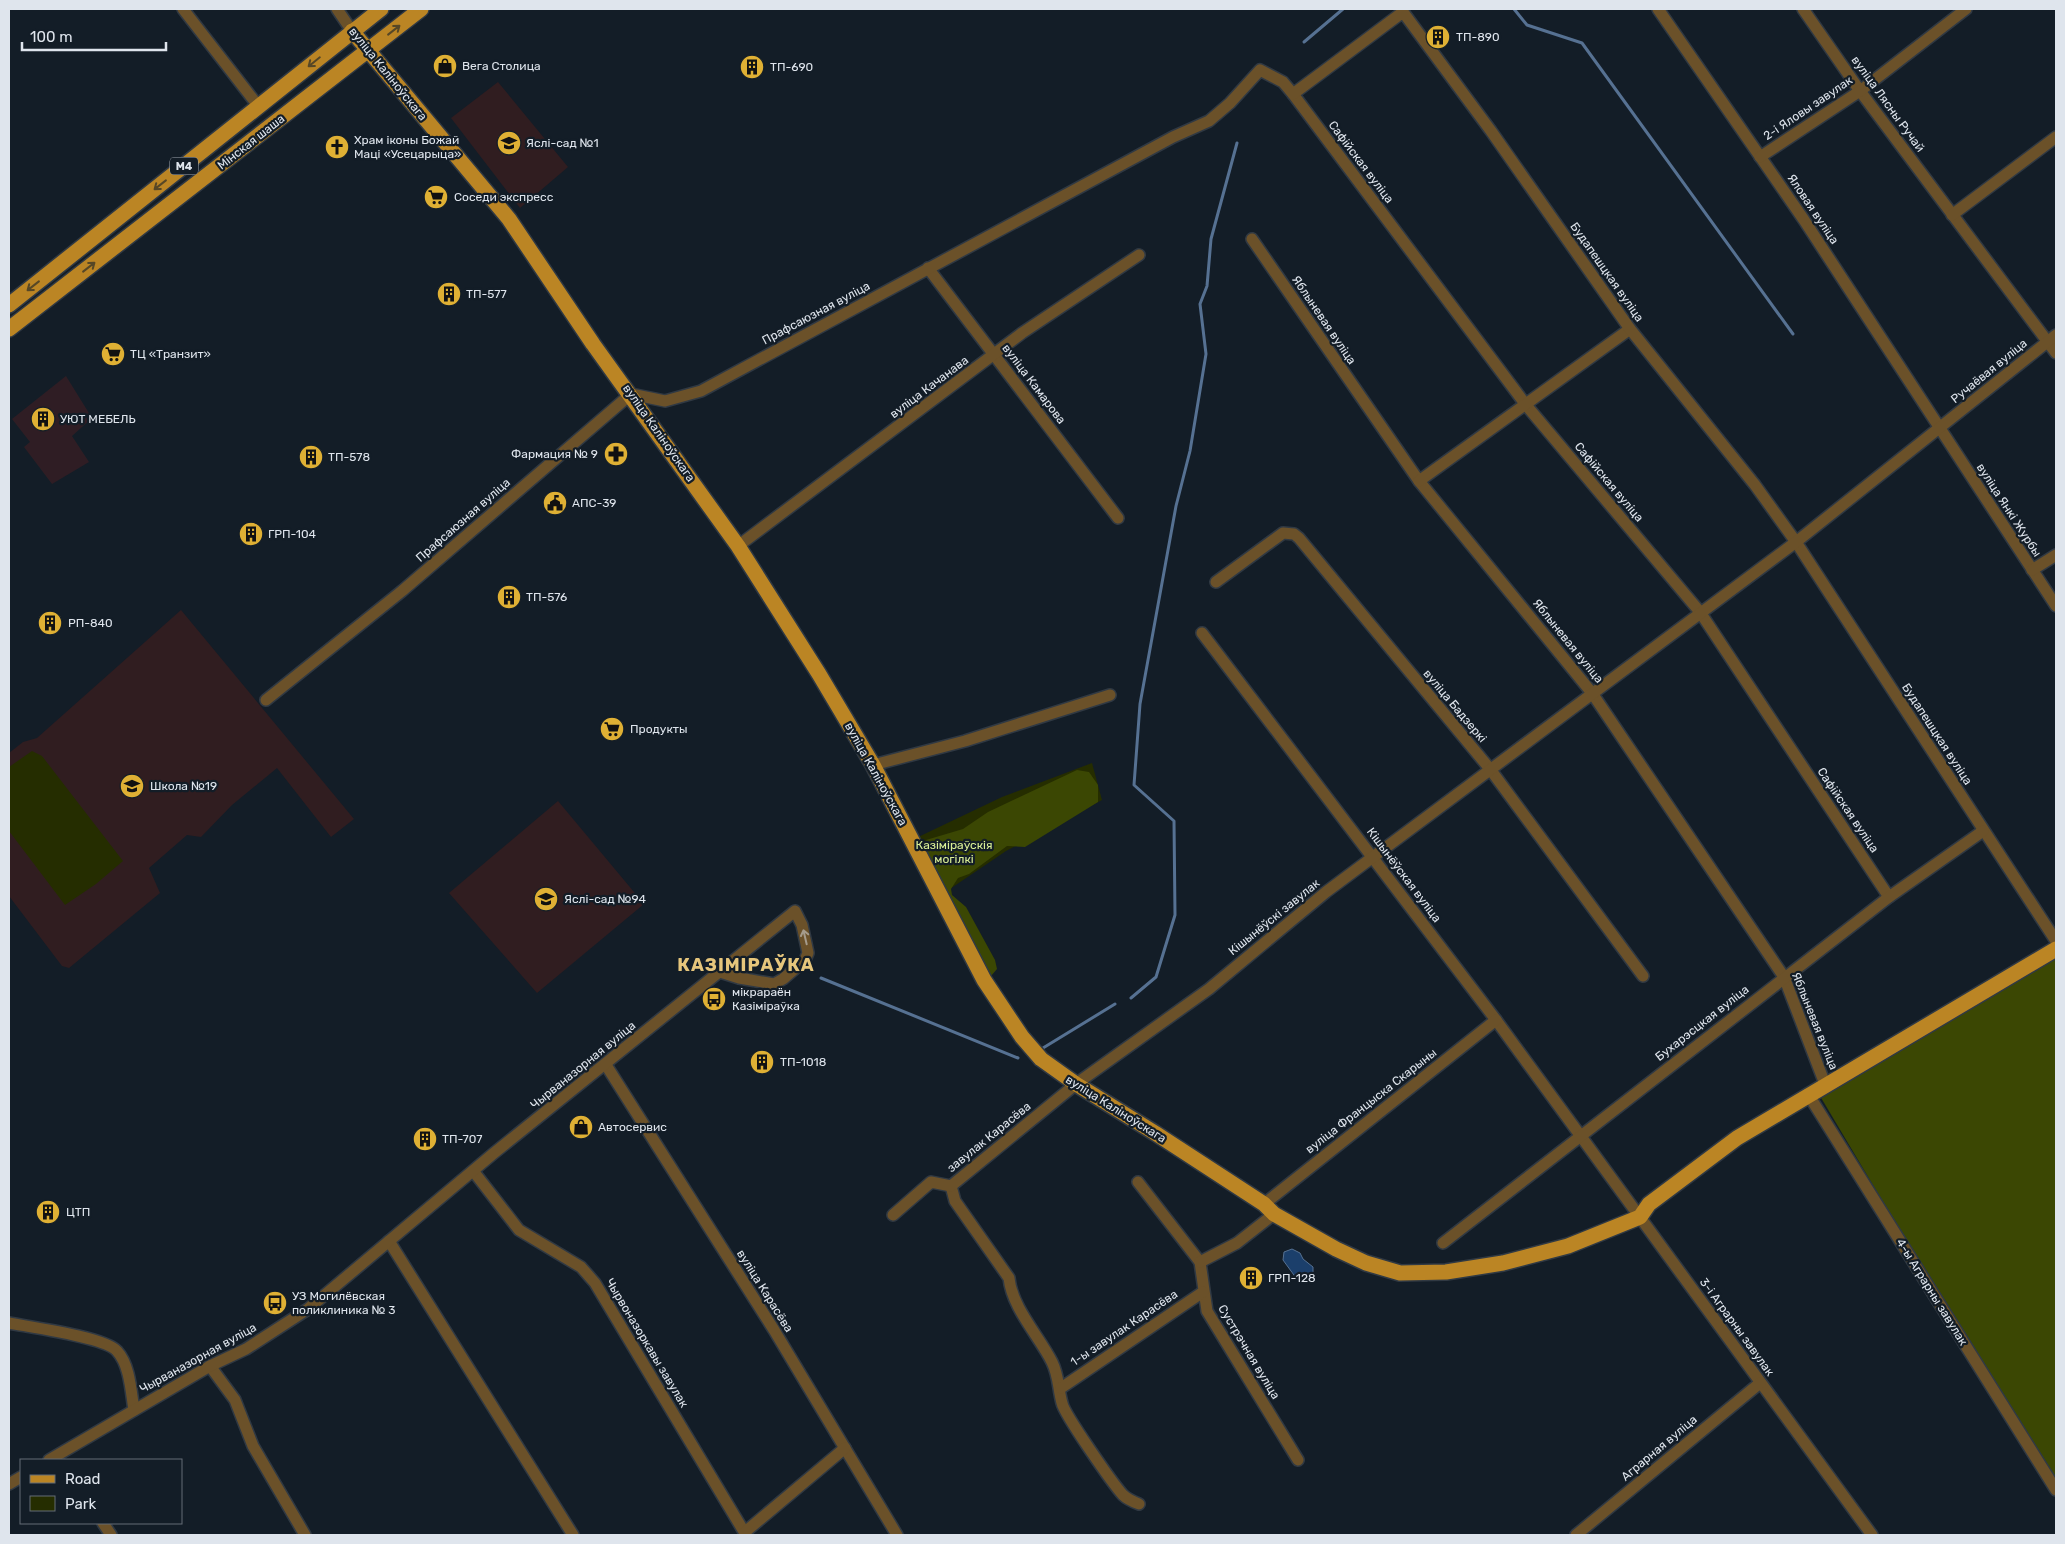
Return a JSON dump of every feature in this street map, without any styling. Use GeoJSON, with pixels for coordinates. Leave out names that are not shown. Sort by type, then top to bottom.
{"type":"FeatureCollection","features":[{"type":"Feature","properties":{"kind":"main road","name":"Мінская шаша"},"geometry":{"type":"LineString","coordinates":[[9,305],[381,9]]}},
{"type":"Feature","properties":{"kind":"main road","name":"Мінская шаша"},"geometry":{"type":"LineString","coordinates":[[9,329],[421,9]]}},
{"type":"Feature","properties":{"kind":"main road","name":"вуліца Каліноўскага"},"geometry":{"type":"LineString","coordinates":[[352,31],[509,220],[594,344],[738,546],[819,674],[873,765],[984,980],[1022,1036],[1041,1059],[1076,1084],[1155,1132],[1269,1209],[1336,1249],[1366,1263],[1400,1273],[1446,1272],[1503,1263],[1568,1246],[1640,1218]]}},
{"type":"Feature","properties":{"kind":"main road"},"geometry":{"type":"LineString","coordinates":[[1640,1218],[1649,1204],[1737,1138],[1808,1094],[2056,949]]}},
{"type":"Feature","properties":{"kind":"street"},"geometry":{"type":"LineString","coordinates":[[183,9],[258,107]]}},
{"type":"Feature","properties":{"kind":"street","name":"вуліца Каліноўскага"},"geometry":{"type":"LineString","coordinates":[[337,9],[352,31]]}},
{"type":"Feature","properties":{"kind":"street","name":"Яловая вуліца"},"geometry":{"type":"LineString","coordinates":[[1658,9],[1899,364],[1939,429]]}},
{"type":"Feature","properties":{"kind":"street","name":"вуліца Лясны Ручай"},"geometry":{"type":"LineString","coordinates":[[1803,9],[1860,91],[1952,215],[2052,338],[2056,353]]}},
{"type":"Feature","properties":{"kind":"street","name":"2-і Яловы завулак"},"geometry":{"type":"LineString","coordinates":[[1760,157],[1860,91],[1966,9]]}},
{"type":"Feature","properties":{"kind":"street","name":"Будапешцкая вуліца"},"geometry":{"type":"LineString","coordinates":[[1293,94],[1402,12],[1491,131],[1630,329],[1755,485],[1796,542],[2056,941]]}},
{"type":"Feature","properties":{"kind":"street","name":"Прафсаюзная вуліца"},"geometry":{"type":"LineString","coordinates":[[266,700],[402,591],[631,394],[665,401],[701,391],[1173,137],[1209,122],[1230,103],[1260,70],[1283,82],[1293,94]]}},
{"type":"Feature","properties":{"kind":"street","name":"Сафійская вуліца"},"geometry":{"type":"LineString","coordinates":[[1293,94],[1526,405],[1700,612],[1889,897]]}},
{"type":"Feature","properties":{"kind":"street"},"geometry":{"type":"LineString","coordinates":[[1952,215],[2056,137]]}},
{"type":"Feature","properties":{"kind":"street","name":"Яблыневая вуліца"},"geometry":{"type":"LineString","coordinates":[[1252,239],[1419,481],[1592,693],[1784,977],[1825,1084]]}},
{"type":"Feature","properties":{"kind":"street","name":"вуліца Качанава"},"geometry":{"type":"LineString","coordinates":[[738,546],[1022,333],[1139,255]]}},
{"type":"Feature","properties":{"kind":"street","name":"вуліца Камарова"},"geometry":{"type":"LineString","coordinates":[[928,268],[1118,518]]}},
{"type":"Feature","properties":{"kind":"street"},"geometry":{"type":"LineString","coordinates":[[1419,481],[1630,329]]}},
{"type":"Feature","properties":{"kind":"street","name":"Ручаёвая вуліца"},"geometry":{"type":"LineString","coordinates":[[1796,542],[2052,338]]}},
{"type":"Feature","properties":{"kind":"street","name":"вуліца Янкі Журбы"},"geometry":{"type":"LineString","coordinates":[[1939,429],[2056,606]]}},
{"type":"Feature","properties":{"kind":"street","name":"вуліца Бадзеркі"},"geometry":{"type":"LineString","coordinates":[[1216,582],[1283,533],[1294,534],[1490,770],[1643,976]]}},
{"type":"Feature","properties":{"kind":"street"},"geometry":{"type":"LineString","coordinates":[[1490,770],[1796,542]]}},
{"type":"Feature","properties":{"kind":"street"},"geometry":{"type":"LineString","coordinates":[[2032,570],[2056,555]]}},
{"type":"Feature","properties":{"kind":"street","name":"Кішынёўская вуліца"},"geometry":{"type":"LineString","coordinates":[[1202,633],[1496,1020],[1580,1135]]}},
{"type":"Feature","properties":{"kind":"street"},"geometry":{"type":"LineString","coordinates":[[873,765],[965,741],[1110,695]]}},
{"type":"Feature","properties":{"kind":"street","name":"Кішынёўскі завулак"},"geometry":{"type":"LineString","coordinates":[[1076,1084],[1209,988],[1279,929],[1372,856],[1490,770]]}},
{"type":"Feature","properties":{"kind":"street","name":"Бухарэсцкая вуліца"},"geometry":{"type":"LineString","coordinates":[[1443,1243],[1784,977],[1889,897],[1983,831]]}},
{"type":"Feature","properties":{"kind":"street","name":"Чырваназорная вуліца"},"geometry":{"type":"LineString","coordinates":[[9,1323],[100,1341],[116,1349],[123,1360],[134,1410],[210,1366],[246,1349],[308,1309],[389,1241],[795,911],[802,925],[808,953],[805,960],[784,979],[774,984],[739,978],[720,972]]}},
{"type":"Feature","properties":{"kind":"street","name":"вуліца Францыска Скарыны"},"geometry":{"type":"LineString","coordinates":[[1200,1262],[1237,1243],[1269,1209],[1496,1020]]}},
{"type":"Feature","properties":{"kind":"street","name":"вуліца Карасёва"},"geometry":{"type":"LineString","coordinates":[[606,1065],[774,1330],[897,1535]]}},
{"type":"Feature","properties":{"kind":"street","name":"завулак Карасёва"},"geometry":{"type":"LineString","coordinates":[[892,1214],[931,1182],[950,1186],[1076,1084]]}},
{"type":"Feature","properties":{"kind":"street","name":"4-ы Аграрны завулак"},"geometry":{"type":"LineString","coordinates":[[1808,1094],[2056,1490]]}},
{"type":"Feature","properties":{"kind":"street","name":"3-і Аграрны завулак"},"geometry":{"type":"LineString","coordinates":[[1580,1135],[1872,1535]]}},
{"type":"Feature","properties":{"kind":"street","name":"Чырвоназоркавы завулак"},"geometry":{"type":"LineString","coordinates":[[474,1172],[520,1230],[580,1267],[595,1283],[746,1533]]}},
{"type":"Feature","properties":{"kind":"street"},"geometry":{"type":"LineString","coordinates":[[1138,1182],[1200,1262]]}},
{"type":"Feature","properties":{"kind":"street","name":"1-ы завулак Карасёва"},"geometry":{"type":"LineString","coordinates":[[950,1186],[955,1201],[1010,1278],[1010,1288],[1053,1364],[1060,1388],[1062,1404],[1070,1418],[1124,1496],[1139,1504]]}},
{"type":"Feature","properties":{"kind":"street"},"geometry":{"type":"LineString","coordinates":[[389,1241],[573,1535]]}},
{"type":"Feature","properties":{"kind":"street","name":"Сустрэчная вуліца"},"geometry":{"type":"LineString","coordinates":[[1200,1262],[1207,1311],[1298,1460]]}},
{"type":"Feature","properties":{"kind":"street","name":"1-ы завулак Карасёва"},"geometry":{"type":"LineString","coordinates":[[1060,1388],[1203,1292]]}},
{"type":"Feature","properties":{"kind":"street"},"geometry":{"type":"LineString","coordinates":[[210,1366],[235,1400],[253,1446],[305,1535]]}},
{"type":"Feature","properties":{"kind":"street","name":"Аграрная вуліца"},"geometry":{"type":"LineString","coordinates":[[1576,1535],[1760,1382]]}},
{"type":"Feature","properties":{"kind":"street"},"geometry":{"type":"LineString","coordinates":[[51,1459],[134,1410]]}},
{"type":"Feature","properties":{"kind":"street"},"geometry":{"type":"LineString","coordinates":[[746,1533],[845,1448]]}},
{"type":"Feature","properties":{"kind":"street"},"geometry":{"type":"LineString","coordinates":[[9,1484],[20,1478]]}},
{"type":"Feature","properties":{"kind":"street"},"geometry":{"type":"LineString","coordinates":[[104,1524],[111,1535]]}},
{"type":"Feature","properties":{"kind":"shaded area","name":"Яслі-сад №1"},"geometry":{"type":"Polygon","coordinates":[[[498,82],[568,167],[520,208],[451,118],[498,82]]]}},
{"type":"Feature","properties":{"kind":"shaded area"},"geometry":{"type":"Polygon","coordinates":[[[66,376],[92,418],[72,436],[89,462],[52,484],[24,447],[30,442],[12,419],[66,376]]]}},
{"type":"Feature","properties":{"kind":"shaded area","name":"Школа №19"},"geometry":{"type":"Polygon","coordinates":[[[181,610],[354,819],[331,837],[277,768],[232,805],[201,837],[187,835],[149,868],[160,893],[69,968],[62,966],[9,896],[9,753],[23,742],[37,738],[181,610]]]}},
{"type":"Feature","properties":{"kind":"shaded area","name":"Яслі-сад №94"},"geometry":{"type":"Polygon","coordinates":[[[558,801],[644,904],[537,993],[449,893],[558,801]]]}},
{"type":"Feature","properties":{"kind":"green space"},"geometry":{"type":"Polygon","coordinates":[[[32,751],[42,756],[123,861],[96,884],[65,905],[9,831],[9,767],[32,751]]]}},
{"type":"Feature","properties":{"kind":"green space","name":"Казіміраўскія могілкі"},"geometry":{"type":"Polygon","coordinates":[[[1092,763],[1102,800],[1006,851],[941,895],[914,839],[1002,797],[1092,763]]]}},
{"type":"Feature","properties":{"kind":"green space","name":"Казіміраўскія могілкі"},"geometry":{"type":"Polygon","coordinates":[[[1077,770],[1089,772],[1098,785],[1098,802],[1025,847],[1007,846],[969,874],[958,878],[951,889],[952,895],[966,907],[995,960],[997,969],[991,976],[983,970],[921,849],[926,840],[963,829],[988,812],[1077,770]]]}},
{"type":"Feature","properties":{"kind":"green space"},"geometry":{"type":"Polygon","coordinates":[[[2056,955],[2056,1493],[1820,1096],[2056,955]]]}},
{"type":"Feature","properties":{"kind":"water"},"geometry":{"type":"Polygon","coordinates":[[[1292,1249],[1300,1253],[1303,1259],[1313,1267],[1313,1273],[1305,1282],[1299,1282],[1283,1260],[1284,1252],[1292,1249]]]}},
{"type":"Feature","properties":{"kind":"waterway"},"geometry":{"type":"LineString","coordinates":[[1304,42],[1343,9]]}},
{"type":"Feature","properties":{"kind":"waterway"},"geometry":{"type":"LineString","coordinates":[[1514,9],[1527,25],[1582,43],[1793,334]]}},
{"type":"Feature","properties":{"kind":"waterway"},"geometry":{"type":"LineString","coordinates":[[1131,998],[1156,977],[1175,915],[1174,821],[1134,785],[1140,704],[1176,506],[1190,451],[1206,354],[1200,304],[1207,286],[1211,239],[1237,143]]}},
{"type":"Feature","properties":{"kind":"waterway"},"geometry":{"type":"LineString","coordinates":[[821,978],[1018,1058]]}},
{"type":"Feature","properties":{"kind":"waterway"},"geometry":{"type":"LineString","coordinates":[[1043,1048],[1115,1004]]}},
{"type":"Feature","properties":{"kind":"place","name":"ТП-890"},"geometry":{"type":"Point","coordinates":[1438,37]}},
{"type":"Feature","properties":{"kind":"place","name":"Вега Столица"},"geometry":{"type":"Point","coordinates":[445,66]}},
{"type":"Feature","properties":{"kind":"place","name":"ТП-690"},"geometry":{"type":"Point","coordinates":[752,67]}},
{"type":"Feature","properties":{"kind":"place","name":"Яслі-сад №1"},"geometry":{"type":"Point","coordinates":[509,143]}},
{"type":"Feature","properties":{"kind":"place","name":"Храм іконы Божай Маці «Усецарыца»"},"geometry":{"type":"Point","coordinates":[337,147]}},
{"type":"Feature","properties":{"kind":"place","name":"Соседи экспресс"},"geometry":{"type":"Point","coordinates":[436,197]}},
{"type":"Feature","properties":{"kind":"place","name":"ТП-577"},"geometry":{"type":"Point","coordinates":[449,294]}},
{"type":"Feature","properties":{"kind":"place","name":"ТЦ «Транзит»"},"geometry":{"type":"Point","coordinates":[113,354]}},
{"type":"Feature","properties":{"kind":"place","name":"УЮТ МЕБЕЛЬ"},"geometry":{"type":"Point","coordinates":[43,419]}},
{"type":"Feature","properties":{"kind":"place","name":"Фармация № 9"},"geometry":{"type":"Point","coordinates":[616,454]}},
{"type":"Feature","properties":{"kind":"place","name":"ТП-578"},"geometry":{"type":"Point","coordinates":[311,457]}},
{"type":"Feature","properties":{"kind":"place","name":"АПС-39"},"geometry":{"type":"Point","coordinates":[555,503]}},
{"type":"Feature","properties":{"kind":"place","name":"ГРП-104"},"geometry":{"type":"Point","coordinates":[251,534]}},
{"type":"Feature","properties":{"kind":"place","name":"ТП-576"},"geometry":{"type":"Point","coordinates":[509,597]}},
{"type":"Feature","properties":{"kind":"place","name":"РП-840"},"geometry":{"type":"Point","coordinates":[50,623]}},
{"type":"Feature","properties":{"kind":"place","name":"Продукты"},"geometry":{"type":"Point","coordinates":[612,729]}},
{"type":"Feature","properties":{"kind":"place","name":"Школа №19"},"geometry":{"type":"Point","coordinates":[132,786]}},
{"type":"Feature","properties":{"kind":"place","name":"Яслі-сад №94"},"geometry":{"type":"Point","coordinates":[546,899]}},
{"type":"Feature","properties":{"kind":"place","name":"мікрараён Казіміраўка"},"geometry":{"type":"Point","coordinates":[714,999]}},
{"type":"Feature","properties":{"kind":"place","name":"ТП-1018"},"geometry":{"type":"Point","coordinates":[762,1062]}},
{"type":"Feature","properties":{"kind":"place","name":"Автосервис"},"geometry":{"type":"Point","coordinates":[581,1127]}},
{"type":"Feature","properties":{"kind":"place","name":"ТП-707"},"geometry":{"type":"Point","coordinates":[425,1139]}},
{"type":"Feature","properties":{"kind":"place","name":"ЦТП"},"geometry":{"type":"Point","coordinates":[48,1212]}},
{"type":"Feature","properties":{"kind":"place","name":"ГРП-128"},"geometry":{"type":"Point","coordinates":[1251,1278]}},
{"type":"Feature","properties":{"kind":"place","name":"УЗ Могилёвская поликлиника № 3"},"geometry":{"type":"Point","coordinates":[275,1303]}},
{"type":"Feature","properties":{"kind":"district","name":"КАЗІМІРАЎКА"},"geometry":{"type":"Point","coordinates":[746,965]}}]}
